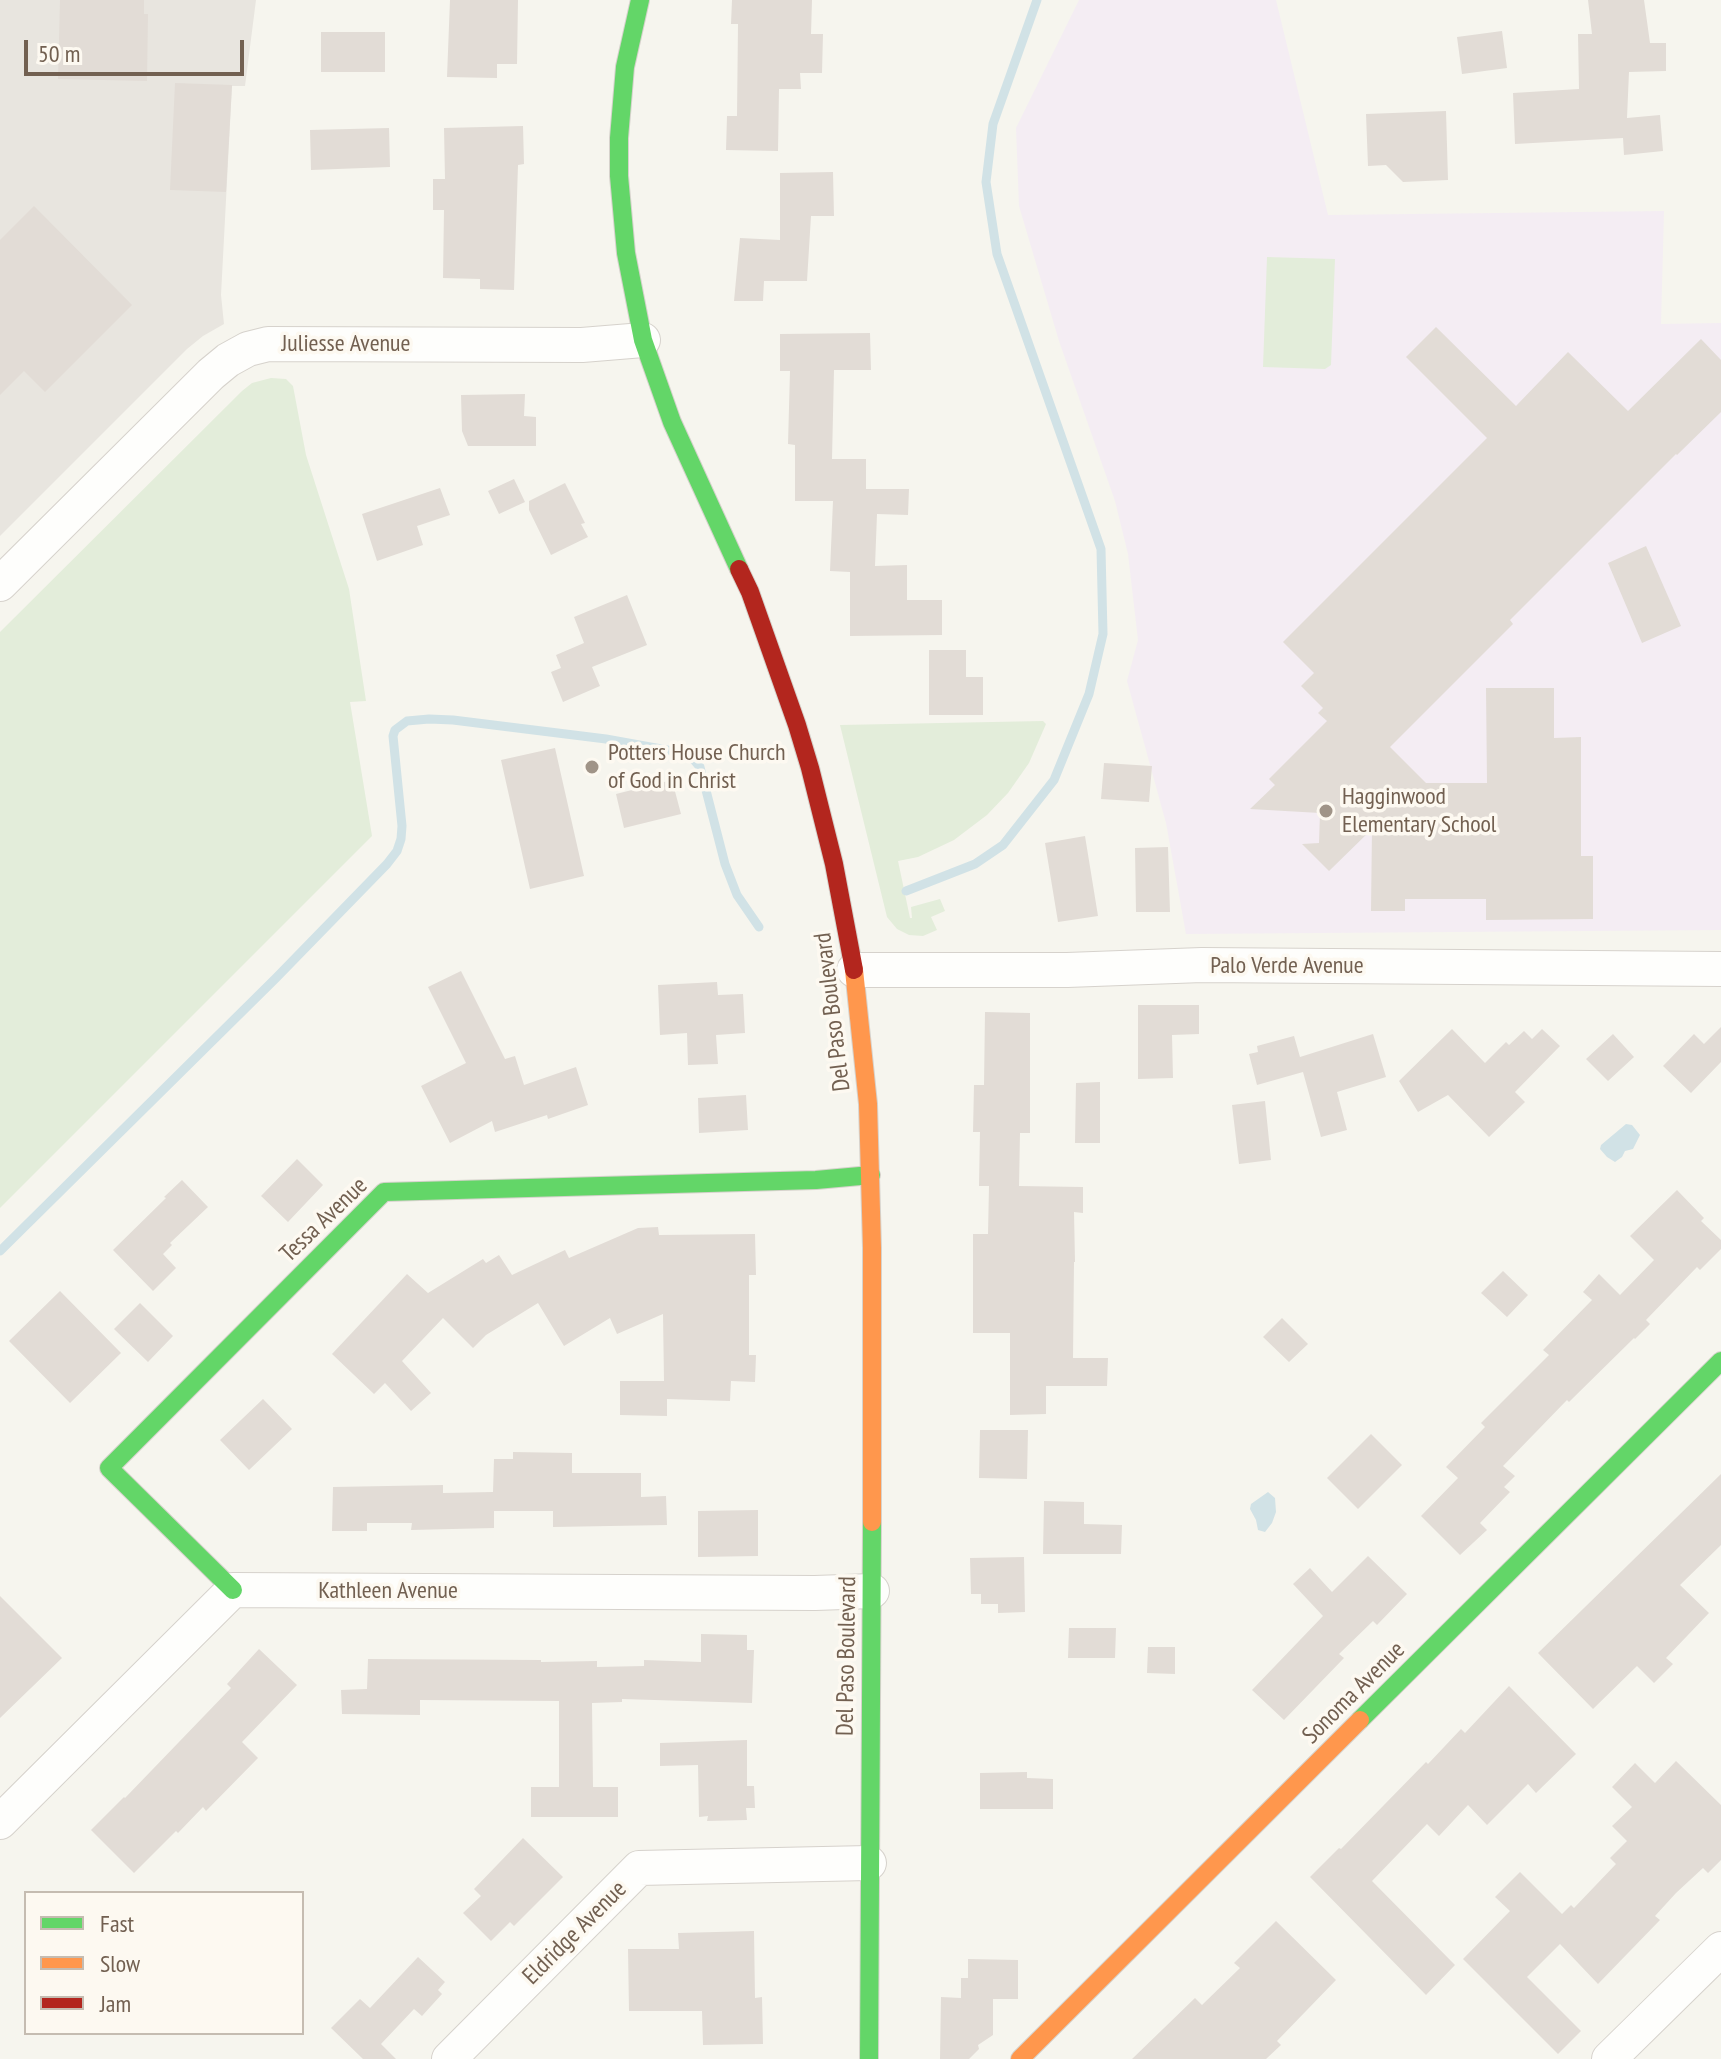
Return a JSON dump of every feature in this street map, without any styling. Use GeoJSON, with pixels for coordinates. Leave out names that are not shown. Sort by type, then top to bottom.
{"type":"FeatureCollection","features":[{"type":"Feature","properties":{"kind":"main road","name":"Del Paso Boulevard"},"geometry":{"type":"LineString","coordinates":[[640,0],[625,67],[619,176],[626,253],[643,340],[672,422],[750,592],[797,725],[834,864],[854,970],[868,1104],[871,1175],[869,2059]]}},
{"type":"Feature","properties":{"kind":"main road","name":"Tessa Avenue"},"geometry":{"type":"LineString","coordinates":[[233,1590],[109,1468],[384,1192],[816,1180],[871,1175]]}},
{"type":"Feature","properties":{"kind":"main road","name":"Sonoma Avenue"},"geometry":{"type":"LineString","coordinates":[[1020,2059],[1721,1361]]}},
{"type":"Feature","properties":{"kind":"street","name":"Juliesse Avenue"},"geometry":{"type":"LineString","coordinates":[[0,584],[211,374],[248,349],[268,344],[582,345],[643,340]]}},
{"type":"Feature","properties":{"kind":"street","name":"Palo Verde Avenue"},"geometry":{"type":"LineString","coordinates":[[854,970],[1067,970],[1202,965],[1721,969]]}},
{"type":"Feature","properties":{"kind":"street","name":"Kathleen Avenue"},"geometry":{"type":"LineString","coordinates":[[233,1590],[872,1591]]}},
{"type":"Feature","properties":{"kind":"street"},"geometry":{"type":"LineString","coordinates":[[0,1822],[233,1590]]}},
{"type":"Feature","properties":{"kind":"street","name":"Eldridge Avenue"},"geometry":{"type":"LineString","coordinates":[[449,2059],[639,1868],[869,1863]]}},
{"type":"Feature","properties":{"kind":"street"},"geometry":{"type":"LineString","coordinates":[[1609,2059],[1721,1949]]}},
{"type":"Feature","properties":{"kind":"shaded area"},"geometry":{"type":"Polygon","coordinates":[[[0,0],[256,0],[245,86],[232,86],[221,295],[224,324],[187,349],[0,536],[0,0]]]}},
{"type":"Feature","properties":{"kind":"shaded area"},"geometry":{"type":"Polygon","coordinates":[[[1079,0],[1276,0],[1328,215],[1664,211],[1661,324],[1721,323],[1721,930],[1186,934],[1166,823],[1127,681],[1138,640],[1128,554],[1115,501],[1059,341],[1019,206],[1016,128],[1079,0]]]}},
{"type":"Feature","properties":{"kind":"shaded area"},"geometry":{"type":"Polygon","coordinates":[[[1626,1124],[1632,1125],[1640,1135],[1633,1149],[1625,1151],[1615,1162],[1600,1149],[1601,1145],[1626,1124]]]}},
{"type":"Feature","properties":{"kind":"shaded area"},"geometry":{"type":"Polygon","coordinates":[[[1268,1492],[1275,1498],[1276,1512],[1265,1532],[1258,1530],[1250,1509],[1251,1504],[1268,1492]]]}},
{"type":"Feature","properties":{"kind":"green space"},"geometry":{"type":"Polygon","coordinates":[[[1267,257],[1335,259],[1331,365],[1325,369],[1263,367],[1267,257]]]}},
{"type":"Feature","properties":{"kind":"green space"},"geometry":{"type":"Polygon","coordinates":[[[271,378],[286,379],[293,386],[306,455],[349,589],[366,701],[350,702],[372,836],[0,1208],[0,632],[242,391],[252,383],[271,378]]]}},
{"type":"Feature","properties":{"kind":"green space"},"geometry":{"type":"Polygon","coordinates":[[[1043,721],[1046,724],[1029,763],[1008,793],[987,815],[954,840],[918,857],[898,861],[910,918],[911,907],[940,899],[945,911],[931,917],[937,930],[923,936],[909,935],[897,929],[887,917],[840,725],[1043,721]]]}},
{"type":"Feature","properties":{"kind":"building"},"geometry":{"type":"Polygon","coordinates":[[[60,0],[144,0],[144,14],[148,14],[147,81],[58,79],[60,0]]]}},
{"type":"Feature","properties":{"kind":"building"},"geometry":{"type":"Polygon","coordinates":[[[450,0],[518,0],[517,64],[497,64],[497,78],[447,77],[450,0]]]}},
{"type":"Feature","properties":{"kind":"building"},"geometry":{"type":"Polygon","coordinates":[[[732,0],[812,0],[811,34],[823,34],[822,73],[800,73],[801,89],[779,89],[778,151],[726,150],[727,116],[737,116],[738,24],[731,24],[732,0]]]}},
{"type":"Feature","properties":{"kind":"building"},"geometry":{"type":"Polygon","coordinates":[[[1588,0],[1644,0],[1650,43],[1666,43],[1666,71],[1629,72],[1627,118],[1660,115],[1663,151],[1624,155],[1623,138],[1515,144],[1513,93],[1579,89],[1578,34],[1592,34],[1588,0]]]}},
{"type":"Feature","properties":{"kind":"building"},"geometry":{"type":"Polygon","coordinates":[[[1502,31],[1507,68],[1462,74],[1457,37],[1502,31]]]}},
{"type":"Feature","properties":{"kind":"building"},"geometry":{"type":"Polygon","coordinates":[[[321,32],[385,32],[385,72],[321,72],[321,32]]]}},
{"type":"Feature","properties":{"kind":"building"},"geometry":{"type":"Polygon","coordinates":[[[175,83],[232,85],[226,192],[170,190],[175,83]]]}},
{"type":"Feature","properties":{"kind":"building"},"geometry":{"type":"Polygon","coordinates":[[[1446,111],[1448,180],[1403,182],[1386,165],[1368,166],[1366,114],[1446,111]]]}},
{"type":"Feature","properties":{"kind":"building"},"geometry":{"type":"Polygon","coordinates":[[[523,126],[524,164],[518,165],[514,290],[480,289],[480,279],[443,278],[444,210],[433,210],[433,179],[445,179],[444,128],[523,126]]]}},
{"type":"Feature","properties":{"kind":"building"},"geometry":{"type":"Polygon","coordinates":[[[389,128],[390,167],[311,170],[310,130],[389,128]]]}},
{"type":"Feature","properties":{"kind":"building"},"geometry":{"type":"Polygon","coordinates":[[[833,172],[834,216],[811,216],[807,281],[764,281],[763,301],[734,301],[740,238],[780,240],[780,173],[833,172]]]}},
{"type":"Feature","properties":{"kind":"building"},"geometry":{"type":"Polygon","coordinates":[[[34,206],[132,305],[45,392],[24,371],[0,395],[0,240],[34,206]]]}},
{"type":"Feature","properties":{"kind":"building"},"geometry":{"type":"Polygon","coordinates":[[[1436,327],[1516,406],[1568,352],[1628,411],[1701,339],[1721,360],[1721,412],[1510,620],[1513,624],[1390,747],[1426,783],[1487,783],[1486,688],[1554,688],[1554,738],[1581,737],[1581,856],[1593,856],[1593,919],[1486,920],[1486,899],[1405,899],[1405,911],[1371,911],[1372,829],[1329,871],[1302,844],[1319,843],[1320,813],[1250,809],[1275,785],[1269,779],[1327,721],[1318,713],[1323,708],[1301,686],[1314,673],[1283,642],[1487,438],[1406,357],[1436,327]]]}},
{"type":"Feature","properties":{"kind":"building"},"geometry":{"type":"Polygon","coordinates":[[[870,333],[871,370],[834,370],[832,459],[866,459],[866,489],[909,489],[908,515],[877,514],[875,566],[907,565],[907,600],[942,600],[942,635],[850,636],[850,572],[830,571],[833,501],[795,501],[795,445],[788,444],[790,371],[780,371],[780,334],[870,333]]]}},
{"type":"Feature","properties":{"kind":"building"},"geometry":{"type":"Polygon","coordinates":[[[525,394],[524,416],[536,417],[536,446],[468,446],[462,431],[461,395],[525,394]]]}},
{"type":"Feature","properties":{"kind":"building"},"geometry":{"type":"Polygon","coordinates":[[[514,479],[525,502],[499,514],[488,491],[514,479]]]}},
{"type":"Feature","properties":{"kind":"building"},"geometry":{"type":"Polygon","coordinates":[[[565,483],[585,523],[581,524],[588,537],[551,555],[529,510],[529,501],[565,483]]]}},
{"type":"Feature","properties":{"kind":"building"},"geometry":{"type":"Polygon","coordinates":[[[440,488],[450,515],[417,526],[423,545],[377,561],[362,514],[440,488]]]}},
{"type":"Feature","properties":{"kind":"building"},"geometry":{"type":"Polygon","coordinates":[[[1646,546],[1681,626],[1642,643],[1608,563],[1646,546]]]}},
{"type":"Feature","properties":{"kind":"building"},"geometry":{"type":"Polygon","coordinates":[[[627,595],[647,645],[592,667],[600,686],[563,702],[551,672],[561,668],[556,655],[584,643],[574,617],[627,595]]]}},
{"type":"Feature","properties":{"kind":"building"},"geometry":{"type":"Polygon","coordinates":[[[929,650],[966,650],[966,677],[983,677],[983,715],[929,715],[929,650]]]}},
{"type":"Feature","properties":{"kind":"building"},"geometry":{"type":"Polygon","coordinates":[[[555,748],[584,876],[530,889],[501,760],[555,748]]]}},
{"type":"Feature","properties":{"kind":"building"},"geometry":{"type":"Polygon","coordinates":[[[1104,763],[1152,766],[1149,802],[1101,799],[1104,763]]]}},
{"type":"Feature","properties":{"kind":"building"},"geometry":{"type":"Polygon","coordinates":[[[672,780],[681,814],[624,828],[616,794],[672,780]]]}},
{"type":"Feature","properties":{"kind":"building"},"geometry":{"type":"Polygon","coordinates":[[[1085,836],[1098,916],[1058,922],[1045,843],[1085,836]]]}},
{"type":"Feature","properties":{"kind":"building"},"geometry":{"type":"Polygon","coordinates":[[[1168,847],[1170,912],[1136,912],[1135,848],[1168,847]]]}},
{"type":"Feature","properties":{"kind":"building"},"geometry":{"type":"Polygon","coordinates":[[[461,971],[505,1059],[515,1056],[524,1085],[576,1067],[588,1105],[495,1132],[492,1121],[450,1143],[421,1086],[466,1063],[428,987],[461,971]]]}},
{"type":"Feature","properties":{"kind":"building"},"geometry":{"type":"Polygon","coordinates":[[[717,982],[718,995],[743,994],[745,1033],[716,1035],[718,1064],[688,1065],[687,1033],[660,1035],[658,985],[717,982]]]}},
{"type":"Feature","properties":{"kind":"building"},"geometry":{"type":"Polygon","coordinates":[[[1138,1005],[1199,1005],[1199,1034],[1172,1035],[1173,1078],[1138,1079],[1138,1005]]]}},
{"type":"Feature","properties":{"kind":"building"},"geometry":{"type":"Polygon","coordinates":[[[985,1012],[1030,1013],[1030,1133],[1020,1133],[1019,1186],[1083,1187],[1083,1213],[1074,1212],[1073,1358],[1108,1358],[1107,1386],[1046,1386],[1046,1414],[1010,1415],[1010,1333],[973,1333],[973,1234],[988,1234],[989,1186],[979,1186],[980,1132],[973,1132],[974,1085],[984,1085],[985,1012]]]}},
{"type":"Feature","properties":{"kind":"building"},"geometry":{"type":"Polygon","coordinates":[[[1721,1027],[1721,1062],[1691,1093],[1663,1066],[1694,1034],[1704,1044],[1721,1027]]]}},
{"type":"Feature","properties":{"kind":"building"},"geometry":{"type":"Polygon","coordinates":[[[1452,1029],[1485,1063],[1506,1042],[1509,1045],[1524,1031],[1532,1039],[1542,1029],[1560,1046],[1515,1092],[1525,1102],[1489,1137],[1448,1095],[1418,1112],[1399,1081],[1452,1029]]]}},
{"type":"Feature","properties":{"kind":"building"},"geometry":{"type":"Polygon","coordinates":[[[1373,1034],[1386,1077],[1337,1092],[1347,1130],[1321,1137],[1303,1072],[1257,1085],[1249,1054],[1258,1052],[1257,1046],[1294,1036],[1300,1057],[1373,1034]]]}},
{"type":"Feature","properties":{"kind":"building"},"geometry":{"type":"Polygon","coordinates":[[[1613,1034],[1634,1057],[1608,1081],[1586,1059],[1613,1034]]]}},
{"type":"Feature","properties":{"kind":"building"},"geometry":{"type":"Polygon","coordinates":[[[1100,1082],[1100,1143],[1075,1143],[1076,1083],[1100,1082]]]}},
{"type":"Feature","properties":{"kind":"building"},"geometry":{"type":"Polygon","coordinates":[[[746,1095],[748,1130],[699,1133],[698,1098],[746,1095]]]}},
{"type":"Feature","properties":{"kind":"building"},"geometry":{"type":"Polygon","coordinates":[[[1265,1101],[1271,1160],[1239,1164],[1232,1105],[1265,1101]]]}},
{"type":"Feature","properties":{"kind":"building"},"geometry":{"type":"Polygon","coordinates":[[[297,1159],[323,1185],[288,1222],[261,1196],[297,1159]]]}},
{"type":"Feature","properties":{"kind":"building"},"geometry":{"type":"Polygon","coordinates":[[[182,1180],[208,1207],[170,1243],[172,1245],[163,1254],[176,1268],[153,1291],[113,1250],[182,1180]]]}},
{"type":"Feature","properties":{"kind":"building"},"geometry":{"type":"Polygon","coordinates":[[[1677,1190],[1704,1218],[1701,1221],[1721,1240],[1721,1249],[1700,1270],[1697,1267],[1646,1320],[1650,1324],[1569,1402],[1567,1400],[1503,1466],[1515,1476],[1504,1487],[1510,1492],[1480,1523],[1487,1530],[1460,1555],[1421,1516],[1458,1478],[1446,1467],[1485,1427],[1481,1423],[1549,1355],[1543,1350],[1592,1300],[1583,1292],[1599,1274],[1620,1295],[1654,1260],[1630,1236],[1677,1190]]]}},
{"type":"Feature","properties":{"kind":"building"},"geometry":{"type":"Polygon","coordinates":[[[658,1227],[659,1235],[755,1234],[756,1275],[749,1275],[749,1355],[756,1355],[755,1382],[731,1381],[730,1401],[667,1399],[667,1416],[620,1415],[620,1381],[664,1381],[663,1314],[617,1334],[610,1318],[564,1346],[538,1303],[486,1335],[473,1348],[443,1318],[402,1361],[431,1393],[411,1411],[385,1383],[374,1394],[332,1354],[407,1274],[428,1293],[483,1259],[486,1263],[499,1255],[512,1275],[565,1250],[569,1258],[638,1228],[658,1227]]]}},
{"type":"Feature","properties":{"kind":"building"},"geometry":{"type":"Polygon","coordinates":[[[1503,1271],[1528,1295],[1507,1317],[1481,1293],[1503,1271]]]}},
{"type":"Feature","properties":{"kind":"building"},"geometry":{"type":"Polygon","coordinates":[[[60,1291],[121,1353],[70,1403],[9,1341],[60,1291]]]}},
{"type":"Feature","properties":{"kind":"building"},"geometry":{"type":"Polygon","coordinates":[[[140,1303],[173,1336],[148,1362],[114,1329],[140,1303]]]}},
{"type":"Feature","properties":{"kind":"building"},"geometry":{"type":"Polygon","coordinates":[[[1282,1318],[1308,1344],[1289,1362],[1263,1337],[1282,1318]]]}},
{"type":"Feature","properties":{"kind":"building"},"geometry":{"type":"Polygon","coordinates":[[[263,1399],[292,1429],[249,1470],[220,1440],[263,1399]]]}},
{"type":"Feature","properties":{"kind":"building"},"geometry":{"type":"Polygon","coordinates":[[[980,1430],[1028,1430],[1027,1479],[979,1478],[980,1430]]]}},
{"type":"Feature","properties":{"kind":"building"},"geometry":{"type":"Polygon","coordinates":[[[1371,1434],[1402,1465],[1358,1509],[1327,1478],[1371,1434]]]}},
{"type":"Feature","properties":{"kind":"building"},"geometry":{"type":"Polygon","coordinates":[[[513,1452],[572,1453],[572,1473],[641,1473],[641,1497],[666,1496],[667,1525],[553,1527],[553,1511],[494,1511],[494,1528],[411,1530],[412,1523],[367,1523],[367,1531],[332,1531],[333,1487],[443,1485],[443,1493],[493,1492],[494,1459],[513,1459],[513,1452]]]}},
{"type":"Feature","properties":{"kind":"building"},"geometry":{"type":"Polygon","coordinates":[[[1721,1474],[1721,1545],[1680,1585],[1709,1613],[1666,1658],[1673,1664],[1654,1683],[1637,1666],[1593,1709],[1538,1653],[1721,1474]]]}},
{"type":"Feature","properties":{"kind":"building"},"geometry":{"type":"Polygon","coordinates":[[[1044,1501],[1084,1502],[1084,1524],[1122,1525],[1121,1554],[1043,1554],[1044,1501]]]}},
{"type":"Feature","properties":{"kind":"building"},"geometry":{"type":"Polygon","coordinates":[[[758,1510],[758,1556],[698,1557],[698,1511],[758,1510]]]}},
{"type":"Feature","properties":{"kind":"building"},"geometry":{"type":"Polygon","coordinates":[[[1368,1556],[1407,1594],[1377,1625],[1373,1621],[1339,1654],[1344,1658],[1284,1720],[1252,1690],[1323,1616],[1293,1584],[1310,1568],[1332,1592],[1368,1556]]]}},
{"type":"Feature","properties":{"kind":"building"},"geometry":{"type":"Polygon","coordinates":[[[1024,1557],[1025,1612],[998,1613],[998,1604],[981,1604],[981,1594],[971,1594],[970,1558],[1024,1557]]]}},
{"type":"Feature","properties":{"kind":"building"},"geometry":{"type":"Polygon","coordinates":[[[0,1596],[62,1658],[0,1718],[0,1596]]]}},
{"type":"Feature","properties":{"kind":"building"},"geometry":{"type":"Polygon","coordinates":[[[1069,1628],[1116,1628],[1115,1658],[1068,1658],[1069,1628]]]}},
{"type":"Feature","properties":{"kind":"building"},"geometry":{"type":"Polygon","coordinates":[[[701,1634],[747,1635],[747,1650],[754,1650],[752,1703],[622,1699],[622,1702],[592,1703],[593,1787],[618,1787],[618,1817],[531,1817],[531,1787],[559,1787],[559,1701],[420,1700],[420,1715],[342,1714],[341,1690],[367,1689],[368,1659],[597,1661],[597,1667],[644,1666],[644,1660],[701,1662],[701,1634]]]}},
{"type":"Feature","properties":{"kind":"building"},"geometry":{"type":"Polygon","coordinates":[[[1148,1647],[1175,1647],[1175,1674],[1147,1673],[1148,1647]]]}},
{"type":"Feature","properties":{"kind":"building"},"geometry":{"type":"Polygon","coordinates":[[[259,1649],[297,1685],[242,1742],[258,1758],[206,1811],[203,1807],[134,1873],[91,1830],[231,1688],[227,1684],[259,1649]]]}},
{"type":"Feature","properties":{"kind":"building"},"geometry":{"type":"Polygon","coordinates":[[[1509,1686],[1576,1754],[1536,1793],[1528,1784],[1487,1825],[1468,1805],[1439,1836],[1427,1824],[1372,1881],[1455,1965],[1426,1995],[1310,1877],[1461,1729],[1465,1733],[1509,1686]]]}},
{"type":"Feature","properties":{"kind":"building"},"geometry":{"type":"Polygon","coordinates":[[[747,1740],[747,1786],[754,1786],[755,1808],[746,1808],[747,1820],[707,1821],[708,1816],[699,1817],[698,1765],[660,1766],[660,1743],[747,1740]]]}},
{"type":"Feature","properties":{"kind":"building"},"geometry":{"type":"Polygon","coordinates":[[[1676,1761],[1721,1805],[1721,1860],[1708,1873],[1703,1868],[1676,1893],[1655,1916],[1660,1920],[1598,1984],[1560,1944],[1527,1977],[1581,2031],[1558,2054],[1463,1959],[1510,1911],[1495,1897],[1520,1872],[1562,1914],[1571,1905],[1574,1908],[1616,1864],[1610,1858],[1627,1841],[1612,1826],[1632,1807],[1612,1787],[1635,1763],[1655,1783],[1676,1761]]]}},
{"type":"Feature","properties":{"kind":"building"},"geometry":{"type":"Polygon","coordinates":[[[1027,1772],[1027,1778],[1053,1779],[1053,1809],[980,1809],[980,1773],[1027,1772]]]}},
{"type":"Feature","properties":{"kind":"building"},"geometry":{"type":"Polygon","coordinates":[[[523,1838],[563,1877],[514,1926],[510,1922],[491,1941],[463,1913],[481,1896],[474,1889],[523,1838]]]}},
{"type":"Feature","properties":{"kind":"building"},"geometry":{"type":"Polygon","coordinates":[[[1276,1921],[1336,1980],[1277,2041],[1281,2045],[1266,2059],[1132,2059],[1195,1998],[1202,2005],[1240,1968],[1234,1963],[1276,1921]]]}},
{"type":"Feature","properties":{"kind":"building"},"geometry":{"type":"Polygon","coordinates":[[[754,1931],[755,1998],[762,1997],[763,2044],[703,2045],[702,2011],[629,2011],[628,1949],[679,1949],[678,1933],[754,1931]]]}},
{"type":"Feature","properties":{"kind":"building"},"geometry":{"type":"Polygon","coordinates":[[[418,1957],[445,1982],[438,1990],[442,1994],[422,2016],[414,2009],[381,2044],[396,2059],[363,2059],[331,2028],[360,1999],[370,2008],[418,1957]]]}},
{"type":"Feature","properties":{"kind":"building"},"geometry":{"type":"Polygon","coordinates":[[[968,1959],[1018,1960],[1018,1999],[993,1999],[993,2035],[978,2045],[979,2049],[969,2059],[940,2059],[941,1997],[961,1998],[961,1978],[968,1978],[968,1959]]]}},
{"type":"Feature","properties":{"kind":"waterway"},"geometry":{"type":"LineString","coordinates":[[906,891],[975,864],[1003,845],[1054,780],[1089,694],[1103,634],[1101,549],[997,254],[986,182],[993,124],[1037,0]]}},
{"type":"Feature","properties":{"kind":"waterway"},"geometry":{"type":"LineString","coordinates":[[0,1251],[276,978],[397,851],[402,826],[393,736],[395,730],[407,721],[453,720],[606,739],[689,754],[700,767],[725,864],[737,895],[759,927]]}},
{"type":"Feature","properties":{"kind":"traffic: fast"},"geometry":{"type":"LineString","coordinates":[[640,0],[625,67],[619,138],[626,253],[643,340],[672,422],[739,569]]}},
{"type":"Feature","properties":{"kind":"traffic: fast"},"geometry":{"type":"LineString","coordinates":[[233,1590],[109,1468],[384,1192],[816,1180],[871,1175]]}},
{"type":"Feature","properties":{"kind":"traffic: fast"},"geometry":{"type":"LineString","coordinates":[[1360,1720],[1721,1361]]}},
{"type":"Feature","properties":{"kind":"traffic: fast"},"geometry":{"type":"LineString","coordinates":[[869,2059],[872,1522]]}},
{"type":"Feature","properties":{"kind":"traffic: slow"},"geometry":{"type":"LineString","coordinates":[[854,970],[868,1104],[872,1248],[872,1522]]}},
{"type":"Feature","properties":{"kind":"traffic: slow"},"geometry":{"type":"LineString","coordinates":[[1020,2059],[1360,1720]]}},
{"type":"Feature","properties":{"kind":"traffic: jam"},"geometry":{"type":"LineString","coordinates":[[739,569],[750,592],[810,768],[834,864],[854,970]]}},
{"type":"Feature","properties":{"kind":"place","name":"Potters House Church of God in Christ"},"geometry":{"type":"Point","coordinates":[592,767]}},
{"type":"Feature","properties":{"kind":"place","name":"Hagginwood Elementary School"},"geometry":{"type":"Point","coordinates":[1326,811]}}]}
